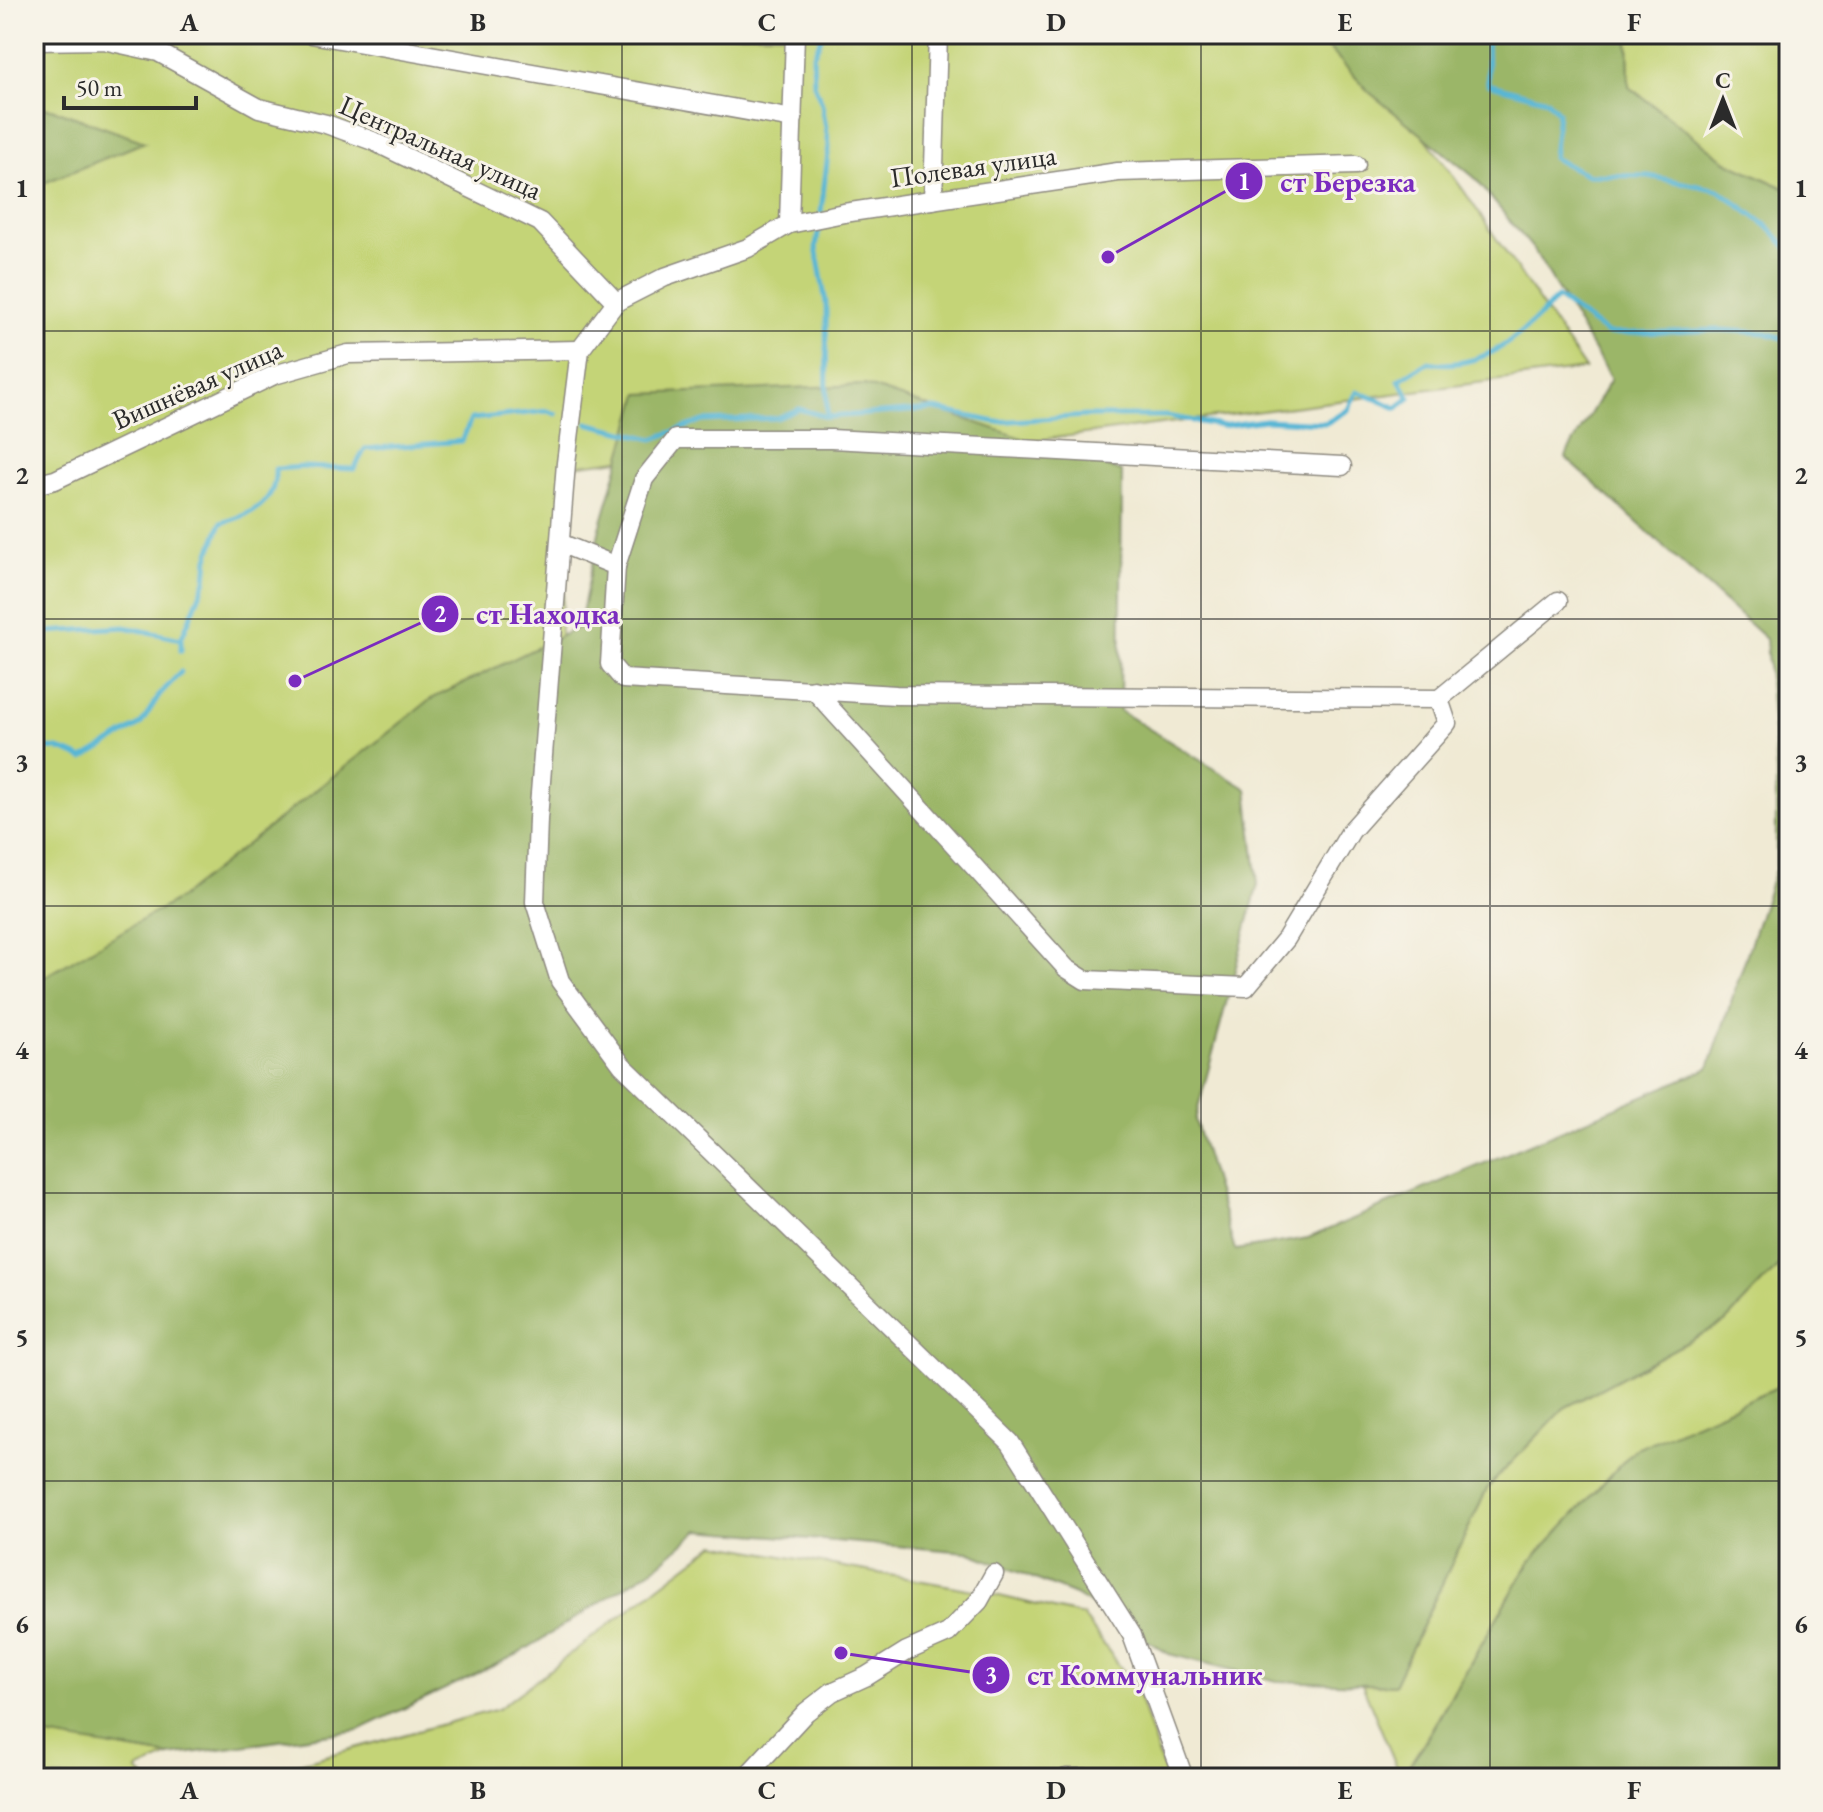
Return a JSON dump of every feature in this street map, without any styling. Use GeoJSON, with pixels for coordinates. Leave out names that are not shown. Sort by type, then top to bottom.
{"type":"FeatureCollection","features":[{"type":"Feature","properties":{"kind":"street"},"geometry":{"type":"LineString","coordinates":[[311,34],[793,119]]}},
{"type":"Feature","properties":{"kind":"street"},"geometry":{"type":"LineString","coordinates":[[795,34],[793,119],[797,222]]}},
{"type":"Feature","properties":{"kind":"street"},"geometry":{"type":"LineString","coordinates":[[933,200],[938,34]]}},
{"type":"Feature","properties":{"kind":"street","name":"Центральная улица"},"geometry":{"type":"LineString","coordinates":[[34,41],[103,40],[158,52],[259,108],[326,124],[373,141],[540,222],[616,302]]}},
{"type":"Feature","properties":{"kind":"street","name":"Полевая улица"},"geometry":{"type":"LineString","coordinates":[[616,302],[665,277],[748,248],[797,222],[844,213],[1118,172],[1356,165]]}},
{"type":"Feature","properties":{"kind":"street"},"geometry":{"type":"LineString","coordinates":[[616,302],[580,350],[566,463],[538,819],[535,902],[560,981],[622,1065],[1010,1442],[1132,1635],[1184,1778]]}},
{"type":"Feature","properties":{"kind":"street","name":"Вишнёвая улица"},"geometry":{"type":"LineString","coordinates":[[34,485],[55,480],[274,375],[348,354],[580,350]]}},
{"type":"Feature","properties":{"kind":"street"},"geometry":{"type":"LineString","coordinates":[[1342,466],[831,439],[676,439],[644,479],[616,566],[610,664],[623,679],[896,695],[1439,699],[1558,601]]}},
{"type":"Feature","properties":{"kind":"street"},"geometry":{"type":"LineString","coordinates":[[560,543],[616,566]]}},
{"type":"Feature","properties":{"kind":"street"},"geometry":{"type":"LineString","coordinates":[[813,689],[1066,968],[1085,980],[1246,987],[1286,939],[1351,831],[1447,723],[1439,699]]}},
{"type":"Feature","properties":{"kind":"street"},"geometry":{"type":"LineString","coordinates":[[745,1778],[806,1712],[832,1692],[867,1676],[907,1651],[948,1633],[979,1601],[994,1574]]}},
{"type":"Feature","properties":{"kind":"street"},"geometry":{"type":"LineString","coordinates":[[1066,1778],[1107,1778]]}},
{"type":"Feature","properties":{"kind":"green space"},"geometry":{"type":"Polygon","coordinates":[[[34,34],[1350,34],[1464,191],[1585,369],[954,451],[689,451],[573,466],[541,896],[34,1037],[34,34]]]}},
{"type":"Feature","properties":{"kind":"green space"},"geometry":{"type":"Polygon","coordinates":[[[1316,34],[1628,34],[1629,87],[1727,162],[1789,190],[1789,1255],[1725,1322],[1564,1408],[1488,1487],[1394,1685],[1277,1681],[1169,1654],[1075,1595],[968,1552],[699,1530],[653,1569],[518,1654],[359,1730],[169,1756],[34,1734],[34,983],[178,899],[431,699],[579,627],[599,532],[639,394],[865,385],[1122,472],[1120,711],[1247,789],[1258,884],[1195,1120],[1235,1250],[1308,1238],[1709,1068],[1776,867],[1776,771],[1766,639],[1565,457],[1611,379],[1534,250],[1474,177],[1369,92],[1316,34]]]}},
{"type":"Feature","properties":{"kind":"green space"},"geometry":{"type":"Polygon","coordinates":[[[1628,34],[1789,34],[1789,190],[1727,162],[1629,87],[1628,34]]]}},
{"type":"Feature","properties":{"kind":"green space"},"geometry":{"type":"Polygon","coordinates":[[[34,107],[52,109],[145,142],[34,187],[34,107]]]}},
{"type":"Feature","properties":{"kind":"green space"},"geometry":{"type":"Polygon","coordinates":[[[1789,1255],[1789,1382],[1634,1450],[1529,1563],[1401,1777],[1362,1684],[1394,1685],[1488,1487],[1564,1408],[1725,1322],[1789,1255]]]}},
{"type":"Feature","properties":{"kind":"green space"},"geometry":{"type":"Polygon","coordinates":[[[1789,1382],[1789,1778],[1400,1778],[1422,1747],[1529,1563],[1634,1450],[1789,1382]]]}},
{"type":"Feature","properties":{"kind":"green space"},"geometry":{"type":"Polygon","coordinates":[[[715,1544],[979,1591],[1083,1616],[1137,1690],[1166,1778],[245,1778],[498,1709],[715,1544]]]}},
{"type":"Feature","properties":{"kind":"green space"},"geometry":{"type":"Polygon","coordinates":[[[34,1683],[108,1746],[169,1756],[137,1770],[145,1778],[34,1778],[34,1683]]]}},
{"type":"Feature","properties":{"kind":"waterway"},"geometry":{"type":"LineString","coordinates":[[821,212],[829,145],[822,104],[814,84],[813,56],[823,34]]}},
{"type":"Feature","properties":{"kind":"waterway"},"geometry":{"type":"LineString","coordinates":[[1487,34],[1488,84],[1547,100],[1558,112],[1553,158],[1588,175],[1649,176],[1719,190],[1767,226],[1789,249]]}},
{"type":"Feature","properties":{"kind":"waterway"},"geometry":{"type":"LineString","coordinates":[[820,222],[816,247],[826,303],[827,417]]}},
{"type":"Feature","properties":{"kind":"waterway"},"geometry":{"type":"LineString","coordinates":[[587,423],[653,439],[703,421],[777,418],[799,409],[827,417],[935,409],[996,422],[1086,416],[1167,416],[1222,426],[1265,420],[1326,423],[1348,410],[1357,391],[1397,408],[1410,398],[1399,380],[1428,362],[1466,362],[1500,348],[1530,325],[1557,298],[1608,334],[1720,330],[1766,333],[1789,340]]}},
{"type":"Feature","properties":{"kind":"waterway"},"geometry":{"type":"LineString","coordinates":[[181,651],[181,639],[206,580],[208,558],[221,523],[260,506],[272,491],[275,469],[354,469],[365,449],[462,441],[471,419],[548,411],[556,414]]}},
{"type":"Feature","properties":{"kind":"waterway"},"geometry":{"type":"LineString","coordinates":[[34,637],[46,632],[125,627],[181,639]]}},
{"type":"Feature","properties":{"kind":"waterway"},"geometry":{"type":"LineString","coordinates":[[34,753],[53,748],[83,759],[141,724],[160,694],[181,672]]}},
{"type":"Feature","properties":{"kind":"place","name":"ст Березка"},"geometry":{"type":"Point","coordinates":[1108,257]}},
{"type":"Feature","properties":{"kind":"place","name":"ст Находка"},"geometry":{"type":"Point","coordinates":[295,681]}},
{"type":"Feature","properties":{"kind":"place","name":"ст Коммунальник"},"geometry":{"type":"Point","coordinates":[841,1653]}}]}
